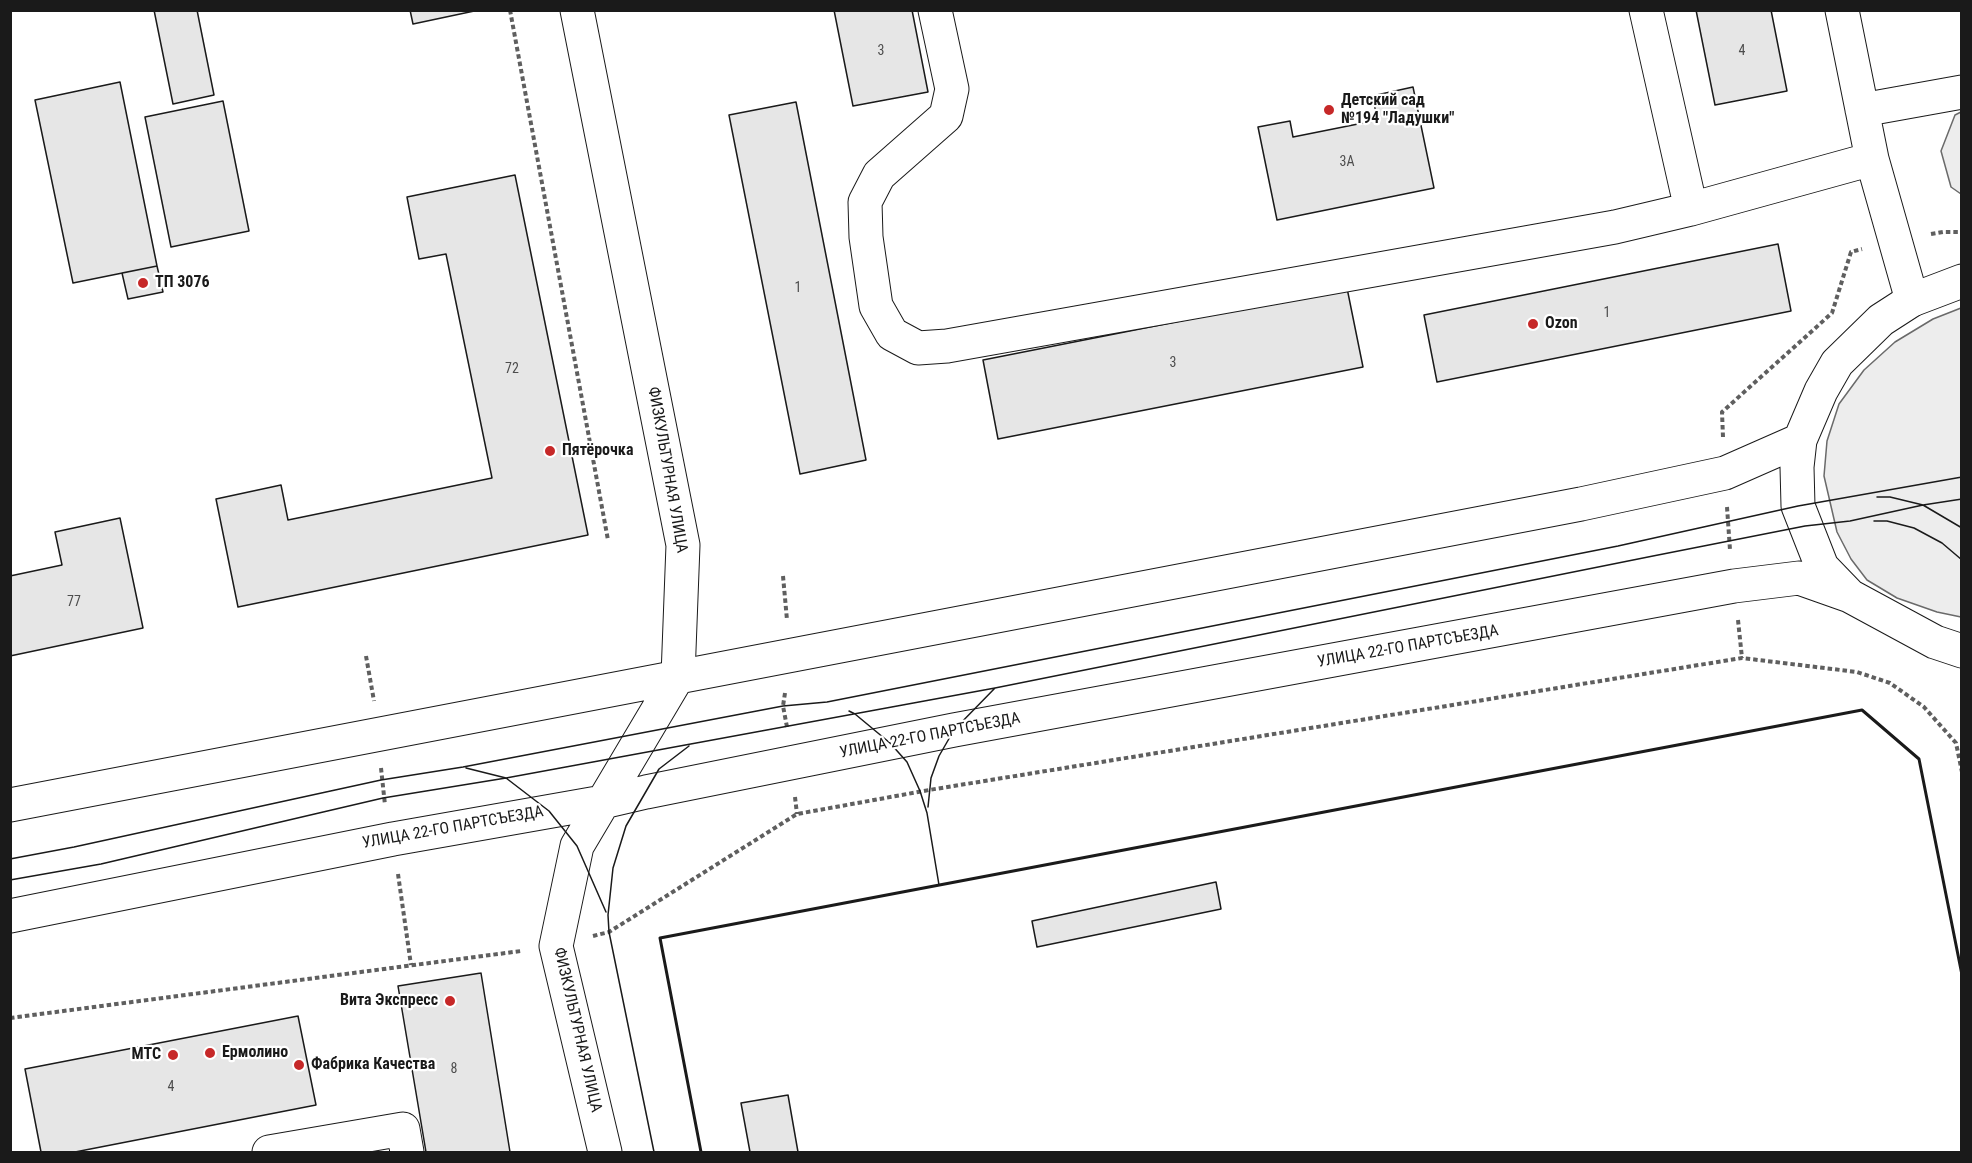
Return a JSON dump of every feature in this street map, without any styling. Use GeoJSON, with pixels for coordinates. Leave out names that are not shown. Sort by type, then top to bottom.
{"type":"FeatureCollection","features":[{"type":"Feature","properties":{"kind":"main road","name":"ФИЗКУЛЬТУРНАЯ УЛИЦА"},"geometry":{"type":"LineString","coordinates":[[578,10],[683,545],[678,676],[577,846],[556,946],[605,1152]]}},
{"type":"Feature","properties":{"kind":"main road"},"geometry":{"type":"LineString","coordinates":[[935,10],[952,89],[946,116],[879,175],[865,202],[866,237],[876,306],[892,334],[918,348],[947,346],[1615,227],[1691,209],[1872,159]]}},
{"type":"Feature","properties":{"kind":"main road"},"geometry":{"type":"LineString","coordinates":[[1646,10],[1691,209]]}},
{"type":"Feature","properties":{"kind":"main road"},"geometry":{"type":"LineString","coordinates":[[1842,10],[1872,159],[1912,300]]}},
{"type":"Feature","properties":{"kind":"main road"},"geometry":{"type":"LineString","coordinates":[[1862,110],[1962,92]]}},
{"type":"Feature","properties":{"kind":"main road"},"geometry":{"type":"LineString","coordinates":[[1962,281],[1912,300],[1881,320],[1837,363],[1821,392],[1800,440],[1797,468],[1798,506],[1822,567],[1850,596],[1948,647],[1962,669]]}},
{"type":"Feature","properties":{"kind":"main road"},"geometry":{"type":"LineString","coordinates":[[10,805],[1581,504],[1725,473],[1800,440]]}},
{"type":"Feature","properties":{"kind":"main road","name":"УЛИЦА 22-ГО ПАРТСЪЕЗДА"},"geometry":{"type":"LineString","coordinates":[[10,916],[393,839],[603,802],[954,730],[1734,586],[1799,579],[1850,596]]}},
{"type":"Feature","properties":{"kind":"main road"},"geometry":{"type":"LineString","coordinates":[[269,1152],[403,1129],[406,1152]]}},
{"type":"Feature","properties":{"kind":"path"},"geometry":{"type":"LineString","coordinates":[[510,10],[608,540]]}},
{"type":"Feature","properties":{"kind":"path"},"geometry":{"type":"LineString","coordinates":[[783,576],[789,654],[783,706],[797,814]]}},
{"type":"Feature","properties":{"kind":"path"},"geometry":{"type":"LineString","coordinates":[[10,1018],[556,946],[609,932],[797,814],[929,790],[1743,658],[1857,672],[1890,683],[1924,707],[1956,743],[1962,772]]}},
{"type":"Feature","properties":{"kind":"shaded area"},"geometry":{"type":"Polygon","coordinates":[[[1961,112],[1961,194],[1951,187],[1941,151],[1955,115],[1961,112]]]}},
{"type":"Feature","properties":{"kind":"shaded area"},"geometry":{"type":"Polygon","coordinates":[[[1961,308],[1961,617],[1937,612],[1897,598],[1867,580],[1851,559],[1837,532],[1824,476],[1827,441],[1839,404],[1864,370],[1895,342],[1933,319],[1961,308]]]}},
{"type":"Feature","properties":{"kind":"building"},"geometry":{"type":"Polygon","coordinates":[[[154,10],[197,10],[214,95],[173,104],[154,10]]]}},
{"type":"Feature","properties":{"kind":"building"},"geometry":{"type":"Polygon","coordinates":[[[410,10],[479,10],[413,24],[410,10]]]}},
{"type":"Feature","properties":{"kind":"building"},"geometry":{"type":"Polygon","coordinates":[[[834,10],[912,10],[928,92],[853,106],[834,10]]]}},
{"type":"Feature","properties":{"kind":"building"},"geometry":{"type":"Polygon","coordinates":[[[1696,10],[1771,10],[1787,91],[1715,105],[1696,10]]]}},
{"type":"Feature","properties":{"kind":"building"},"geometry":{"type":"Polygon","coordinates":[[[120,82],[157,266],[73,283],[35,100],[120,82]]]}},
{"type":"Feature","properties":{"kind":"building"},"geometry":{"type":"Polygon","coordinates":[[[1413,87],[1434,188],[1277,220],[1258,127],[1290,121],[1293,137],[1378,120],[1372,96],[1413,87]]]}},
{"type":"Feature","properties":{"kind":"building"},"geometry":{"type":"Polygon","coordinates":[[[223,101],[249,231],[171,247],[145,117],[223,101]]]}},
{"type":"Feature","properties":{"kind":"building"},"geometry":{"type":"Polygon","coordinates":[[[796,102],[866,460],[800,474],[729,115],[796,102]]]}},
{"type":"Feature","properties":{"kind":"building"},"geometry":{"type":"Polygon","coordinates":[[[515,175],[588,535],[238,607],[216,499],[281,485],[288,520],[492,478],[446,254],[419,259],[407,197],[515,175]]]}},
{"type":"Feature","properties":{"kind":"building"},"geometry":{"type":"Polygon","coordinates":[[[1778,244],[1791,311],[1437,382],[1424,315],[1778,244]]]}},
{"type":"Feature","properties":{"kind":"building","name":"ТП 3076"},"geometry":{"type":"Polygon","coordinates":[[[157,266],[163,292],[128,299],[122,273],[157,266]]]}},
{"type":"Feature","properties":{"kind":"building"},"geometry":{"type":"Polygon","coordinates":[[[1347,288],[1363,367],[998,439],[983,360],[1347,288]]]}},
{"type":"Feature","properties":{"kind":"building"},"geometry":{"type":"Polygon","coordinates":[[[120,518],[143,628],[10,656],[10,576],[62,565],[55,532],[120,518]]]}},
{"type":"Feature","properties":{"kind":"building"},"geometry":{"type":"Polygon","coordinates":[[[1216,882],[1221,909],[1037,947],[1032,921],[1216,882]]]}},
{"type":"Feature","properties":{"kind":"building"},"geometry":{"type":"Polygon","coordinates":[[[481,973],[510,1152],[426,1152],[398,986],[481,973]]]}},
{"type":"Feature","properties":{"kind":"building"},"geometry":{"type":"Polygon","coordinates":[[[298,1016],[316,1105],[75,1152],[41,1152],[25,1069],[298,1016]]]}},
{"type":"Feature","properties":{"kind":"building"},"geometry":{"type":"Polygon","coordinates":[[[788,1095],[798,1152],[750,1152],[741,1103],[788,1095]]]}},
{"type":"Feature","properties":{"kind":"tram line"},"geometry":{"type":"LineString","coordinates":[[10,859],[381,780],[463,767],[783,706],[827,702],[1618,546],[1798,506],[1962,477]]}},
{"type":"Feature","properties":{"kind":"tram line"},"geometry":{"type":"LineString","coordinates":[[1877,497],[1890,497],[1923,505],[1962,528]]}},
{"type":"Feature","properties":{"kind":"tram line"},"geometry":{"type":"LineString","coordinates":[[10,880],[101,864],[383,798],[506,778],[995,688],[1805,526],[1850,521],[1962,499]]}},
{"type":"Feature","properties":{"kind":"tram line"},"geometry":{"type":"LineString","coordinates":[[1874,521],[1887,521],[1914,528],[1942,543],[1962,560]]}},
{"type":"Feature","properties":{"kind":"tram line"},"geometry":{"type":"LineString","coordinates":[[928,807],[931,778],[939,756],[954,730],[995,688]]}},
{"type":"Feature","properties":{"kind":"tram line"},"geometry":{"type":"LineString","coordinates":[[849,711],[890,743],[907,762],[927,813],[939,885]]}},
{"type":"Feature","properties":{"kind":"tram line"},"geometry":{"type":"LineString","coordinates":[[654,1152],[609,932],[608,915],[613,868],[626,826],[659,769],[689,746]]}},
{"type":"Feature","properties":{"kind":"tram line"},"geometry":{"type":"LineString","coordinates":[[466,768],[506,778],[549,811],[577,846],[606,912]]}},
{"type":"Feature","properties":{"kind":"wall"},"geometry":{"type":"LineString","coordinates":[[701,1152],[660,938],[1862,710],[1919,759],[1962,975]]}},
{"type":"Feature","properties":{"kind":"place","name":"Детский сад №194 \"Ладушки\""},"geometry":{"type":"Point","coordinates":[1329,110]}},
{"type":"Feature","properties":{"kind":"place","name":"ТП 3076"},"geometry":{"type":"Point","coordinates":[143,283]}},
{"type":"Feature","properties":{"kind":"place","name":"Ozon"},"geometry":{"type":"Point","coordinates":[1533,324]}},
{"type":"Feature","properties":{"kind":"place","name":"Пятёрочка"},"geometry":{"type":"Point","coordinates":[550,451]}},
{"type":"Feature","properties":{"kind":"place","name":"Вита Экспресс"},"geometry":{"type":"Point","coordinates":[450,1001]}},
{"type":"Feature","properties":{"kind":"place","name":"Ермолино"},"geometry":{"type":"Point","coordinates":[210,1053]}},
{"type":"Feature","properties":{"kind":"place","name":"МТС"},"geometry":{"type":"Point","coordinates":[173,1055]}},
{"type":"Feature","properties":{"kind":"place","name":"Фабрика Качества"},"geometry":{"type":"Point","coordinates":[299,1065]}}]}
